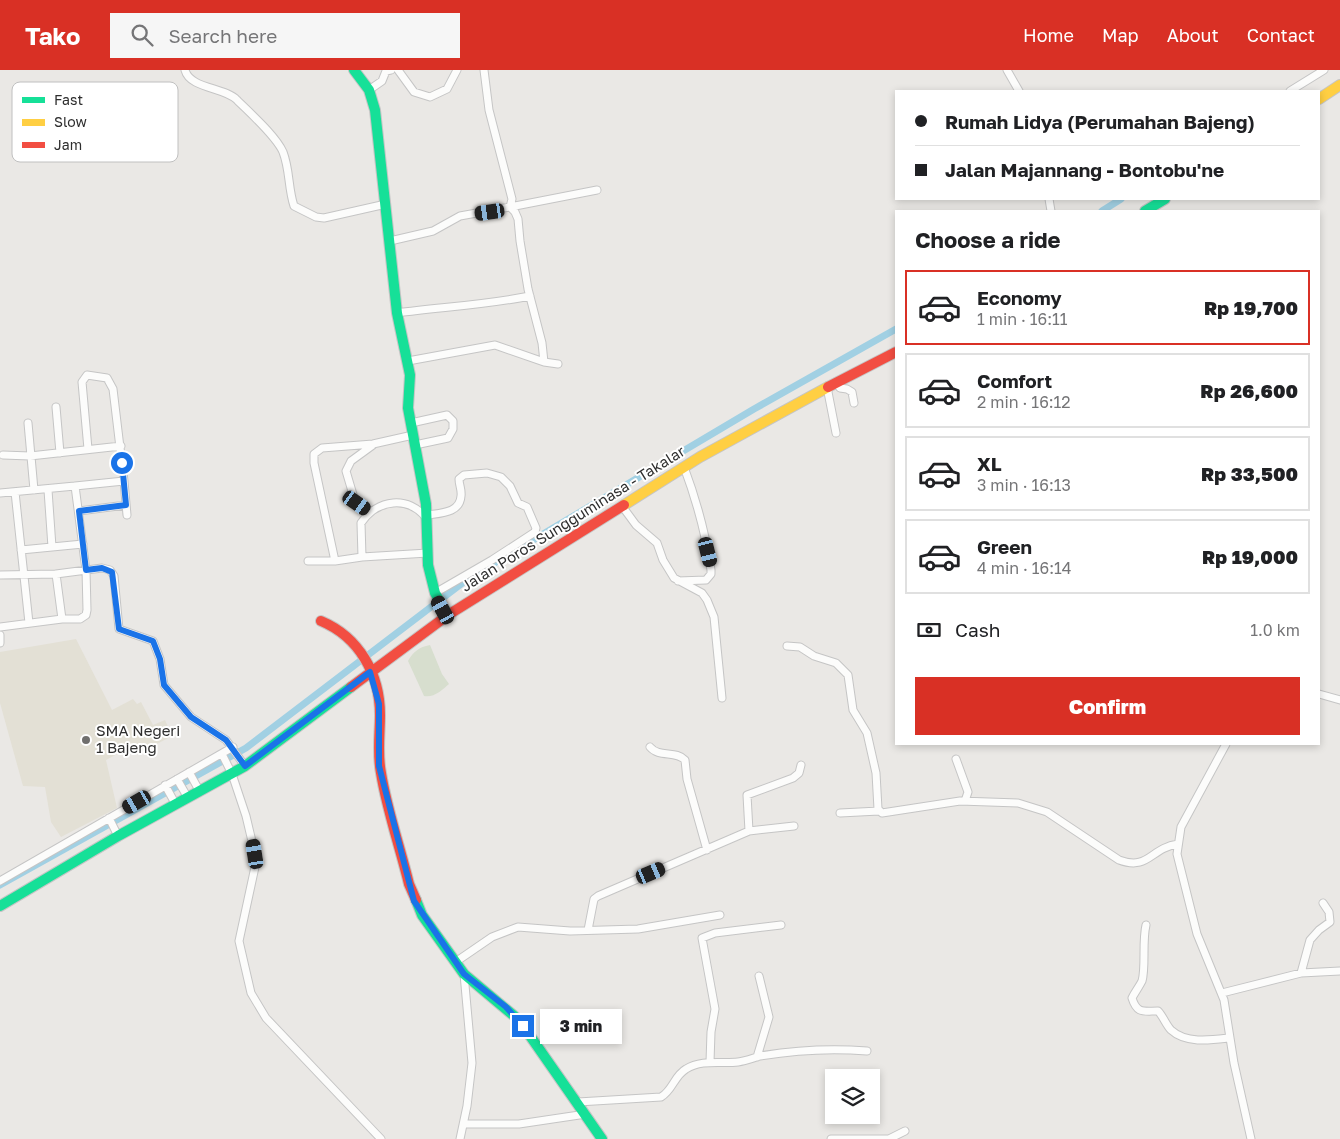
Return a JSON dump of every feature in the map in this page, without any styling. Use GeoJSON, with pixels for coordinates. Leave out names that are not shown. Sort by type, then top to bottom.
{"type":"FeatureCollection","features":[{"type":"Feature","properties":{"kind":"main road"},"geometry":{"type":"LineString","coordinates":[[354,70],[369,90],[375,110],[397,313],[408,361],[411,384],[408,403],[410,423],[428,518],[428,553],[435,595],[445,612]]}},
{"type":"Feature","properties":{"kind":"main road"},"geometry":{"type":"LineString","coordinates":[[1320,98],[1340,85]]}},
{"type":"Feature","properties":{"kind":"main road"},"geometry":{"type":"LineString","coordinates":[[1149,210],[1164,200]]}},
{"type":"Feature","properties":{"kind":"main road","name":"Jalan Poros Sungguminasa - Takalar"},"geometry":{"type":"LineString","coordinates":[[0,906],[117,833],[243,763],[370,670],[445,612],[751,428],[895,353]]}},
{"type":"Feature","properties":{"kind":"main road"},"geometry":{"type":"LineString","coordinates":[[321,621],[342,630],[351,638],[370,670],[379,704],[379,766],[409,884],[422,915],[457,961],[464,974],[519,1020],[602,1139]]}},
{"type":"Feature","properties":{"kind":"street"},"geometry":{"type":"LineString","coordinates":[[185,70],[186,75],[192,80],[233,96],[279,145],[287,168],[289,194],[294,206],[316,217],[324,218],[386,204]]}},
{"type":"Feature","properties":{"kind":"street"},"geometry":{"type":"LineString","coordinates":[[369,90],[382,81],[386,71],[391,70]]}},
{"type":"Feature","properties":{"kind":"street"},"geometry":{"type":"LineString","coordinates":[[398,70],[414,92],[430,97],[451,85],[457,70]]}},
{"type":"Feature","properties":{"kind":"street"},"geometry":{"type":"LineString","coordinates":[[484,70],[489,110],[512,199],[510,207]]}},
{"type":"Feature","properties":{"kind":"street"},"geometry":{"type":"LineString","coordinates":[[1006,70],[1018,90]]}},
{"type":"Feature","properties":{"kind":"street"},"geometry":{"type":"LineString","coordinates":[[1292,90],[1324,70]]}},
{"type":"Feature","properties":{"kind":"street"},"geometry":{"type":"LineString","coordinates":[[390,241],[433,231],[460,216],[597,190]]}},
{"type":"Feature","properties":{"kind":"street"},"geometry":{"type":"LineString","coordinates":[[510,207],[516,212],[518,219],[520,241],[530,296],[542,343],[544,362]]}},
{"type":"Feature","properties":{"kind":"street"},"geometry":{"type":"LineString","coordinates":[[397,313],[485,304],[530,296]]}},
{"type":"Feature","properties":{"kind":"street"},"geometry":{"type":"LineString","coordinates":[[408,361],[495,345],[544,362],[558,364]]}},
{"type":"Feature","properties":{"kind":"street"},"geometry":{"type":"LineString","coordinates":[[88,450],[82,385],[83,379],[90,374],[107,378],[114,392],[121,446],[126,515]]}},
{"type":"Feature","properties":{"kind":"street"},"geometry":{"type":"LineString","coordinates":[[836,433],[832,385],[852,392],[854,403]]}},
{"type":"Feature","properties":{"kind":"street"},"geometry":{"type":"LineString","coordinates":[[56,407],[60,453]]}},
{"type":"Feature","properties":{"kind":"street"},"geometry":{"type":"LineString","coordinates":[[335,561],[314,457],[322,448],[448,438],[453,429],[453,421],[446,416],[410,423]]}},
{"type":"Feature","properties":{"kind":"street"},"geometry":{"type":"LineString","coordinates":[[28,423],[34,490]]}},
{"type":"Feature","properties":{"kind":"street"},"geometry":{"type":"LineString","coordinates":[[371,512],[354,498],[346,471],[347,465],[351,461],[373,444]]}},
{"type":"Feature","properties":{"kind":"street"},"geometry":{"type":"LineString","coordinates":[[3,455],[30,456],[121,446]]}},
{"type":"Feature","properties":{"kind":"street"},"geometry":{"type":"LineString","coordinates":[[678,581],[706,580],[711,574],[697,501],[684,467]]}},
{"type":"Feature","properties":{"kind":"street"},"geometry":{"type":"LineString","coordinates":[[362,557],[360,526],[371,512],[390,503],[404,502],[428,518],[449,512],[459,504],[461,494],[459,479],[464,475],[487,473],[497,475],[507,482],[517,501],[527,508],[536,527],[535,532],[435,595]]}},
{"type":"Feature","properties":{"kind":"street"},"geometry":{"type":"LineString","coordinates":[[0,494],[124,481]]}},
{"type":"Feature","properties":{"kind":"street"},"geometry":{"type":"LineString","coordinates":[[0,627],[62,619],[80,619],[86,616],[86,570],[75,486]]}},
{"type":"Feature","properties":{"kind":"street"},"geometry":{"type":"LineString","coordinates":[[48,490],[52,548]]}},
{"type":"Feature","properties":{"kind":"street"},"geometry":{"type":"LineString","coordinates":[[15,492],[29,623]]}},
{"type":"Feature","properties":{"kind":"street"},"geometry":{"type":"LineString","coordinates":[[79,511],[126,505]]}},
{"type":"Feature","properties":{"kind":"street"},"geometry":{"type":"LineString","coordinates":[[622,506],[636,525],[657,543],[663,560],[678,581],[702,593],[711,607],[722,698]]}},
{"type":"Feature","properties":{"kind":"street"},"geometry":{"type":"LineString","coordinates":[[21,550],[83,544]]}},
{"type":"Feature","properties":{"kind":"street"},"geometry":{"type":"LineString","coordinates":[[308,561],[335,561],[362,557],[428,553]]}},
{"type":"Feature","properties":{"kind":"street"},"geometry":{"type":"LineString","coordinates":[[0,575],[56,574],[102,568],[112,572],[119,629],[153,641],[160,659],[164,685],[191,717],[201,721],[234,748],[243,763]]}},
{"type":"Feature","properties":{"kind":"street"},"geometry":{"type":"LineString","coordinates":[[56,574],[62,619]]}},
{"type":"Feature","properties":{"kind":"street"},"geometry":{"type":"LineString","coordinates":[[0,635],[0,643]]}},
{"type":"Feature","properties":{"kind":"street"},"geometry":{"type":"LineString","coordinates":[[787,646],[800,647],[814,656],[836,663],[848,675],[852,710],[867,733],[876,773],[879,811]]}},
{"type":"Feature","properties":{"kind":"street"},"geometry":{"type":"LineString","coordinates":[[1320,694],[1340,700]]}},
{"type":"Feature","properties":{"kind":"street"},"geometry":{"type":"LineString","coordinates":[[1225,745],[1180,827],[1178,859],[1197,934],[1222,993],[1229,1038],[1251,1139]]}},
{"type":"Feature","properties":{"kind":"street"},"geometry":{"type":"LineString","coordinates":[[650,747],[656,752],[674,755],[685,760],[687,779],[707,850]]}},
{"type":"Feature","properties":{"kind":"street"},"geometry":{"type":"LineString","coordinates":[[0,881],[234,748]]}},
{"type":"Feature","properties":{"kind":"street"},"geometry":{"type":"LineString","coordinates":[[222,755],[230,770],[248,824],[255,854],[254,868],[239,941],[251,993],[266,1018],[382,1139]]}},
{"type":"Feature","properties":{"kind":"street"},"geometry":{"type":"LineString","coordinates":[[956,760],[968,792],[965,801]]}},
{"type":"Feature","properties":{"kind":"street"},"geometry":{"type":"LineString","coordinates":[[749,830],[747,795],[793,778],[799,773],[801,765]]}},
{"type":"Feature","properties":{"kind":"street"},"geometry":{"type":"LineString","coordinates":[[190,773],[198,788]]}},
{"type":"Feature","properties":{"kind":"street"},"geometry":{"type":"LineString","coordinates":[[178,780],[186,795]]}},
{"type":"Feature","properties":{"kind":"street"},"geometry":{"type":"LineString","coordinates":[[166,787],[175,802]]}},
{"type":"Feature","properties":{"kind":"street"},"geometry":{"type":"LineString","coordinates":[[840,813],[879,811],[885,814],[965,801],[1018,803],[1040,809],[1119,860],[1127,863],[1142,862],[1162,847],[1178,844]]}},
{"type":"Feature","properties":{"kind":"street"},"geometry":{"type":"LineString","coordinates":[[109,818],[117,833]]}},
{"type":"Feature","properties":{"kind":"street"},"geometry":{"type":"LineString","coordinates":[[588,930],[594,899],[598,896],[707,850],[749,830],[794,826]]}},
{"type":"Feature","properties":{"kind":"street"},"geometry":{"type":"LineString","coordinates":[[1301,973],[1310,940],[1330,922],[1330,912],[1323,903]]}},
{"type":"Feature","properties":{"kind":"street"},"geometry":{"type":"LineString","coordinates":[[457,961],[492,937],[518,927],[570,931],[638,929],[720,915]]}},
{"type":"Feature","properties":{"kind":"street"},"geometry":{"type":"LineString","coordinates":[[710,1062],[711,1032],[716,1014],[702,938],[715,933],[781,925]]}},
{"type":"Feature","properties":{"kind":"street"},"geometry":{"type":"LineString","coordinates":[[1146,925],[1143,938],[1143,974],[1138,989],[1132,998],[1138,1010],[1143,1012],[1158,1010],[1172,1031],[1186,1037],[1198,1040],[1229,1038]]}},
{"type":"Feature","properties":{"kind":"street"},"geometry":{"type":"LineString","coordinates":[[1222,993],[1301,973],[1340,971]]}},
{"type":"Feature","properties":{"kind":"street"},"geometry":{"type":"LineString","coordinates":[[460,1139],[464,1124],[472,1063],[464,974]]}},
{"type":"Feature","properties":{"kind":"street"},"geometry":{"type":"LineString","coordinates":[[757,1057],[769,1017],[759,976]]}},
{"type":"Feature","properties":{"kind":"street"},"geometry":{"type":"LineString","coordinates":[[578,1102],[661,1096],[671,1090],[681,1072],[687,1068],[710,1062],[736,1062],[757,1057],[826,1050],[867,1051]]}},
{"type":"Feature","properties":{"kind":"street"},"geometry":{"type":"LineString","coordinates":[[464,1124],[519,1124],[586,1114]]}},
{"type":"Feature","properties":{"kind":"street"},"geometry":{"type":"LineString","coordinates":[[831,1139],[889,1139],[905,1131]]}},
{"type":"Feature","properties":{"kind":"shaded area","name":"SMA Negeri 1 Bajeng"},"geometry":{"type":"Polygon","coordinates":[[[76,639],[112,710],[133,699],[137,704],[141,702],[153,725],[165,720],[172,736],[138,754],[134,745],[106,760],[117,808],[61,837],[51,822],[45,787],[23,786],[0,703],[0,652],[76,639]]]}},
{"type":"Feature","properties":{"kind":"green space"},"geometry":{"type":"Polygon","coordinates":[[[430,645],[442,674],[449,684],[438,693],[424,696],[408,661],[417,650],[430,645]]]}},
{"type":"Feature","properties":{"kind":"waterway"},"geometry":{"type":"LineString","coordinates":[[1104,210],[1119,200]]}},
{"type":"Feature","properties":{"kind":"waterway"},"geometry":{"type":"LineString","coordinates":[[0,885],[246,748],[469,578],[754,409],[895,330]]}},
{"type":"Feature","properties":{"kind":"traffic: fast"},"geometry":{"type":"LineString","coordinates":[[354,70],[369,90],[375,110],[397,313],[410,375],[408,408],[426,504],[428,565],[435,593],[448,615]]}},
{"type":"Feature","properties":{"kind":"traffic: fast"},"geometry":{"type":"LineString","coordinates":[[1147,210],[1163,200]]}},
{"type":"Feature","properties":{"kind":"traffic: fast"},"geometry":{"type":"LineString","coordinates":[[0,906],[118,836],[245,766],[351,687]]}},
{"type":"Feature","properties":{"kind":"traffic: fast"},"geometry":{"type":"LineString","coordinates":[[416,900],[422,915],[464,974],[519,1020],[602,1139]]}},
{"type":"Feature","properties":{"kind":"traffic: slow"},"geometry":{"type":"LineString","coordinates":[[1320,98],[1340,85]]}},
{"type":"Feature","properties":{"kind":"traffic: slow"},"geometry":{"type":"LineString","coordinates":[[624,505],[700,457],[828,387]]}},
{"type":"Feature","properties":{"kind":"traffic: jam"},"geometry":{"type":"LineString","coordinates":[[828,387],[895,353]]}},
{"type":"Feature","properties":{"kind":"traffic: jam"},"geometry":{"type":"LineString","coordinates":[[351,687],[448,615],[624,505]]}},
{"type":"Feature","properties":{"kind":"traffic: jam"},"geometry":{"type":"LineString","coordinates":[[321,621],[334,628],[356,647],[365,659],[376,685],[380,715],[380,766],[390,815],[409,884],[416,900]]}},
{"type":"Feature","properties":{"kind":"place","name":"SMA Negeri 1 Bajeng"},"geometry":{"type":"Point","coordinates":[86,740]}},
{"type":"Feature","properties":{"kind":"route"},"geometry":{"type":"LineString","coordinates":[[122,463],[126,505],[79,511],[86,570],[108,568],[112,572],[119,629],[153,641],[160,659],[164,685],[191,717],[201,721],[214,733],[226,740],[245,766],[370,672],[380,712],[379,766],[414,901],[422,915],[457,961],[464,974],[506,1007],[523,1026]]}}]}
